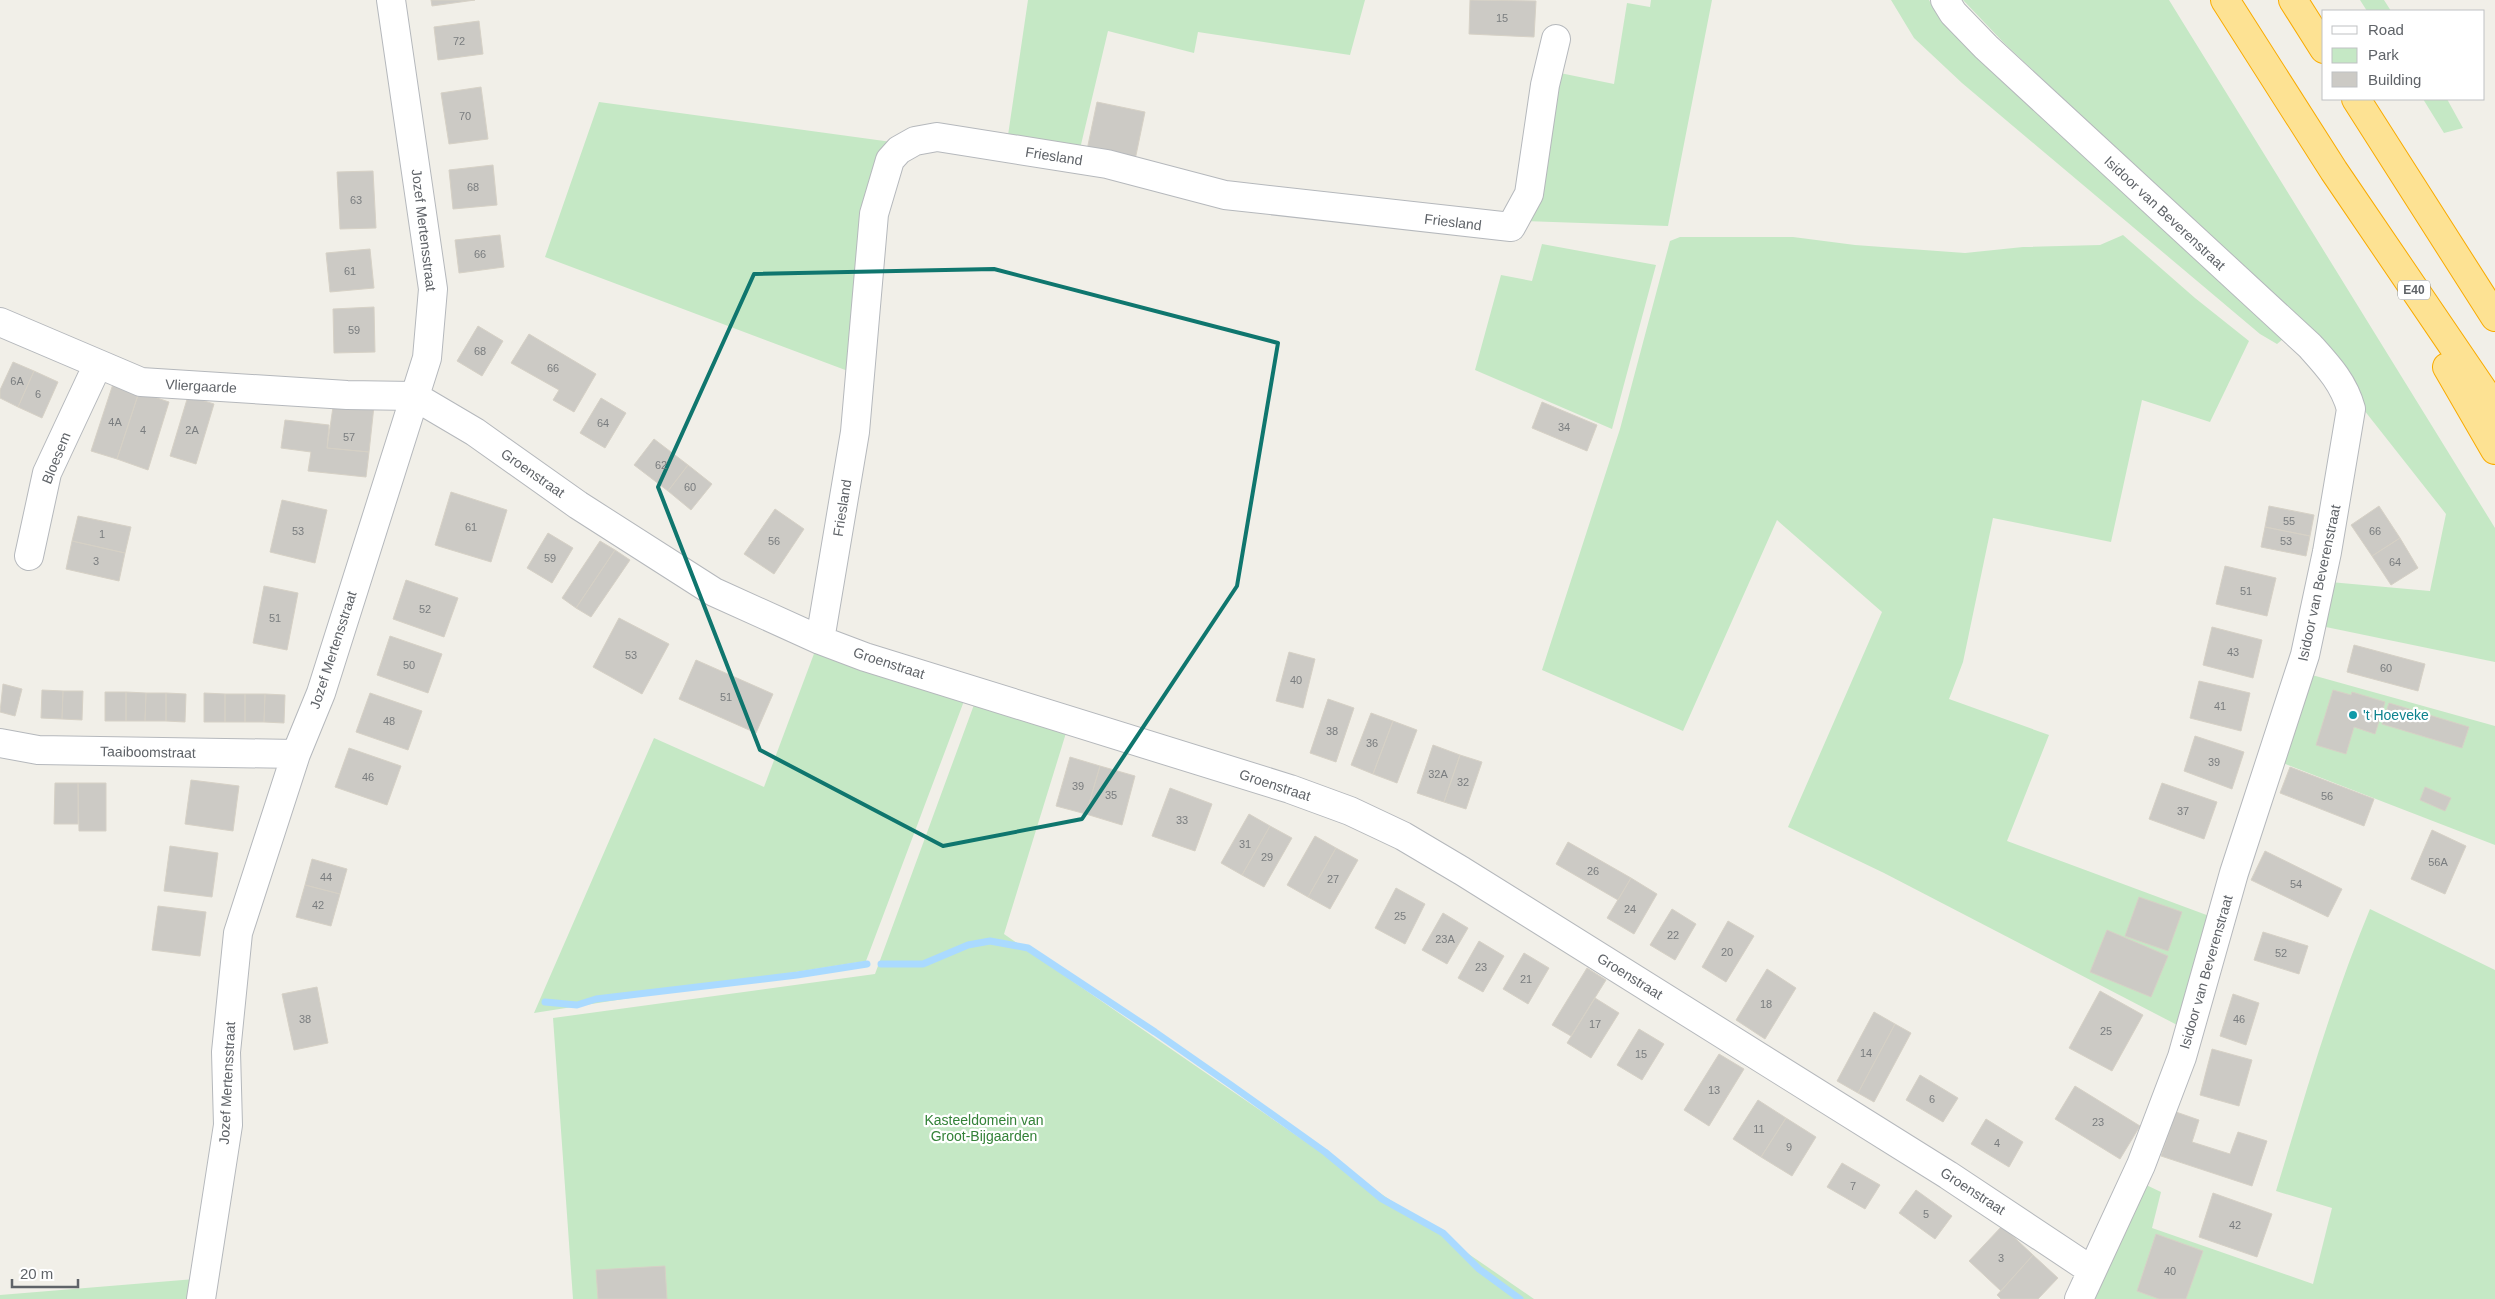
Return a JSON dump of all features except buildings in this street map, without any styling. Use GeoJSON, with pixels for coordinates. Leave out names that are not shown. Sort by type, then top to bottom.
{"type":"FeatureCollection","features":[{"type":"Feature","properties":{"kind":"highway","name":"E40"},"geometry":{"type":"LineString","coordinates":[[2225,0],[2334,171],[2495,408]]}},
{"type":"Feature","properties":{"kind":"highway"},"geometry":{"type":"LineString","coordinates":[[2293,0],[2322,46]]}},
{"type":"Feature","properties":{"kind":"highway"},"geometry":{"type":"LineString","coordinates":[[2357,100],[2495,317]]}},
{"type":"Feature","properties":{"kind":"highway"},"geometry":{"type":"LineString","coordinates":[[2334,171],[2495,450]]}},
{"type":"Feature","properties":{"kind":"street","name":"Jozef Mertensstraat"},"geometry":{"type":"LineString","coordinates":[[201,1299],[228,1125],[226,1052],[238,933],[296,754],[321,693],[427,358],[433,289],[391,0]]}},
{"type":"Feature","properties":{"kind":"street","name":"Isidoor van Beverenstraat"},"geometry":{"type":"LineString","coordinates":[[1945,0],[1953,13],[1986,47],[2310,346],[2334,373],[2346,393],[2351,409],[2327,552],[2305,655],[2234,873],[2182,1057],[2140,1165],[2079,1299]]}},
{"type":"Feature","properties":{"kind":"street","name":"Friesland"},"geometry":{"type":"LineString","coordinates":[[820,640],[855,432],[874,214],[890,160],[899,150],[915,141],[936,137],[1107,164],[1225,195],[1511,227],[1529,194],[1545,85],[1556,39]]}},
{"type":"Feature","properties":{"kind":"street","name":"Vliergaarde"},"geometry":{"type":"LineString","coordinates":[[0,322],[141,382],[348,395],[414,396]]}},
{"type":"Feature","properties":{"kind":"street","name":"Bloesem"},"geometry":{"type":"LineString","coordinates":[[29,556],[47,473],[98,364]]}},
{"type":"Feature","properties":{"kind":"street","name":"Groenstraat"},"geometry":{"type":"LineString","coordinates":[[414,396],[475,432],[578,505],[714,592],[820,640],[865,657],[1290,789],[1350,811],[1403,836],[1948,1175],[2091,1270]]}},
{"type":"Feature","properties":{"kind":"street","name":"Taaiboomstraat"},"geometry":{"type":"LineString","coordinates":[[0,743],[38,750],[296,754]]}},
{"type":"Feature","properties":{"kind":"highlighted area"},"geometry":{"type":"Polygon","coordinates":[[[994,269],[1278,343],[1237,586],[1082,819],[943,846],[760,750],[658,487],[754,274],[994,269]]]}},
{"type":"Feature","properties":{"kind":"green space"},"geometry":{"type":"Polygon","coordinates":[[[1028,0],[1365,0],[1350,55],[1198,32],[1194,53],[1108,31],[1079,153],[1007,142],[1028,0]]]}},
{"type":"Feature","properties":{"kind":"green space"},"geometry":{"type":"Polygon","coordinates":[[[1651,0],[1712,0],[1668,226],[1522,221],[1555,72],[1614,84],[1627,3],[1650,7],[1651,0]]]}},
{"type":"Feature","properties":{"kind":"green space"},"geometry":{"type":"Polygon","coordinates":[[[1891,0],[1929,0],[1936,12],[1953,32],[2283,339],[2277,344],[2260,334],[1962,83],[1914,38],[1891,0]]]}},
{"type":"Feature","properties":{"kind":"green space"},"geometry":{"type":"Polygon","coordinates":[[[1963,0],[2169,0],[2495,528],[2495,662],[2321,626],[2330,582],[2430,591],[2446,514],[2364,410],[2349,370],[2298,319],[2004,43],[1963,0]]]}},
{"type":"Feature","properties":{"kind":"green space"},"geometry":{"type":"Polygon","coordinates":[[[2360,0],[2384,0],[2390,10],[2366,10],[2360,0]]]}},
{"type":"Feature","properties":{"kind":"green space"},"geometry":{"type":"Polygon","coordinates":[[[2424,100],[2448,100],[2463,128],[2444,133],[2424,100]]]}},
{"type":"Feature","properties":{"kind":"green space"},"geometry":{"type":"Polygon","coordinates":[[[599,102],[899,143],[856,374],[545,257],[599,102]]]}},
{"type":"Feature","properties":{"kind":"green space"},"geometry":{"type":"Polygon","coordinates":[[[2123,235],[2195,298],[2249,341],[2210,422],[2142,400],[2111,542],[1993,518],[1963,662],[1949,699],[2049,735],[2007,841],[2212,917],[2181,1027],[1884,873],[1788,827],[1882,612],[1777,520],[1683,731],[1542,670],[1620,429],[1670,241],[1680,237],[1793,237],[1855,245],[1965,253],[2023,247],[2100,245],[2123,235]]]}},
{"type":"Feature","properties":{"kind":"green space"},"geometry":{"type":"Polygon","coordinates":[[[1542,244],[1656,265],[1612,429],[1475,370],[1501,275],[1532,281],[1542,244]]]}},
{"type":"Feature","properties":{"kind":"green space"},"geometry":{"type":"Polygon","coordinates":[[[815,651],[964,701],[866,961],[534,1013],[654,738],[764,787],[815,651]]]}},
{"type":"Feature","properties":{"kind":"green space"},"geometry":{"type":"Polygon","coordinates":[[[2312,675],[2495,726],[2495,845],[2283,763],[2312,675]]]}},
{"type":"Feature","properties":{"kind":"green space","name":"Kasteeldomein van Groot-Bijgaarden"},"geometry":{"type":"Polygon","coordinates":[[[975,702],[1014,718],[1066,733],[1004,934],[1534,1299],[573,1299],[553,1018],[875,974],[975,702]]]}},
{"type":"Feature","properties":{"kind":"green space"},"geometry":{"type":"Polygon","coordinates":[[[2370,909],[2495,970],[2495,1299],[2092,1299],[2142,1183],[2161,1192],[2152,1228],[2313,1284],[2332,1208],[2276,1191],[2331,1013],[2370,909]]]}},
{"type":"Feature","properties":{"kind":"green space"},"geometry":{"type":"Polygon","coordinates":[[[195,1279],[192,1299],[0,1299],[0,1295],[195,1279]]]}},
{"type":"Feature","properties":{"kind":"waterway"},"geometry":{"type":"LineString","coordinates":[[881,964],[923,964],[968,945],[990,941],[1028,948],[1231,1085],[1325,1152],[1382,1199],[1443,1233],[1479,1269],[1520,1299]]}},
{"type":"Feature","properties":{"kind":"waterway"},"geometry":{"type":"LineString","coordinates":[[545,1002],[577,1005],[596,999],[797,975],[867,964]]}},
{"type":"Feature","properties":{"kind":"place","name":"'t Hoeveke"},"geometry":{"type":"Point","coordinates":[2353,715]}}]}
